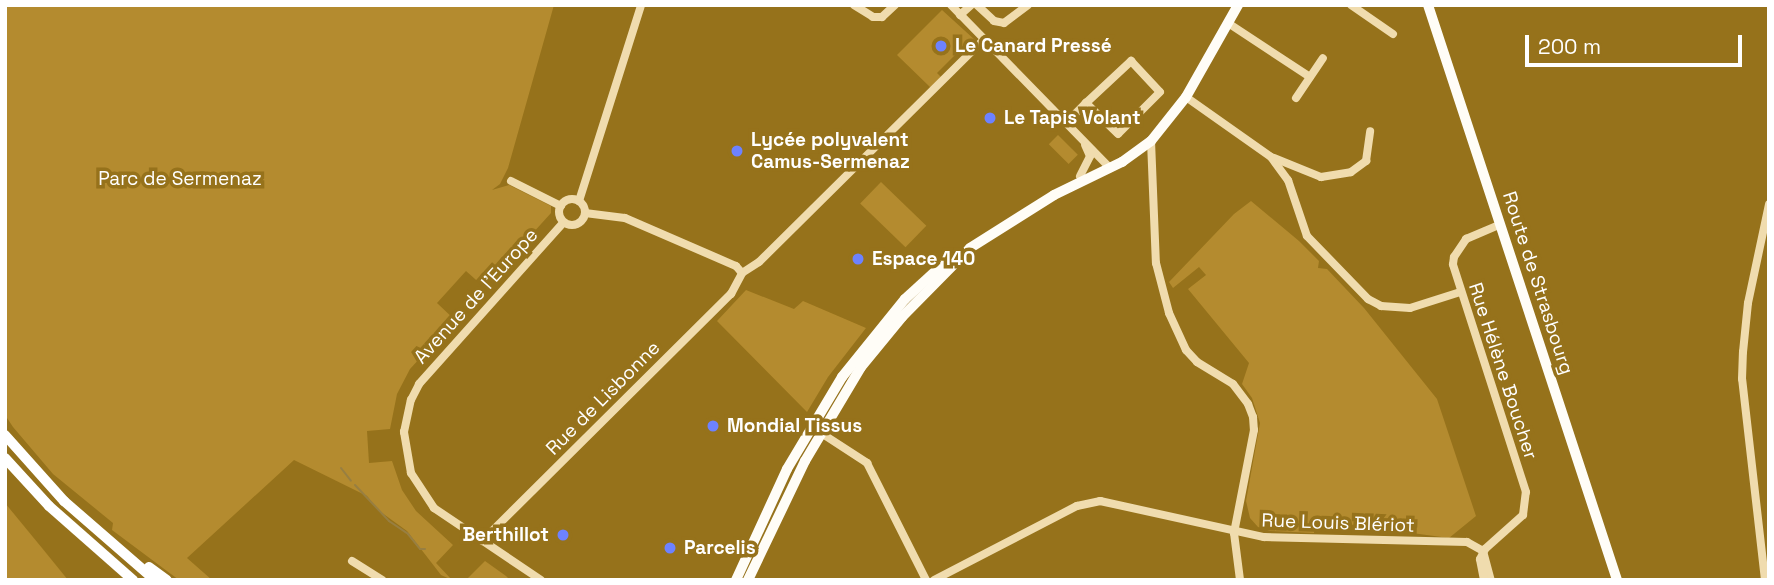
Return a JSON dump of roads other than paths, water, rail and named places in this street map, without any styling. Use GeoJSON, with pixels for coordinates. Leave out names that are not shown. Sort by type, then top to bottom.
{"type":"FeatureCollection","features":[{"type":"Feature","properties":{"kind":"highway"},"geometry":{"type":"LineString","coordinates":[[5,435],[82,517],[155,580]]}},
{"type":"Feature","properties":{"kind":"highway"},"geometry":{"type":"LineString","coordinates":[[5,458],[49,506],[133,580]]}},
{"type":"Feature","properties":{"kind":"highway"},"geometry":{"type":"LineString","coordinates":[[82,517],[167,580]]}},
{"type":"Feature","properties":{"kind":"main road"},"geometry":{"type":"LineString","coordinates":[[748,580],[822,433],[861,367],[947,269],[1001,226],[1146,144],[1186,97],[1238,5]]}},
{"type":"Feature","properties":{"kind":"main road","name":"Route de Strasbourg"},"geometry":{"type":"LineString","coordinates":[[1428,5],[1616,577]]}},
{"type":"Feature","properties":{"kind":"main road"},"geometry":{"type":"LineString","coordinates":[[736,580],[787,468],[849,367],[925,279],[978,235],[1080,176],[1108,165]]}},
{"type":"Feature","properties":{"kind":"street"},"geometry":{"type":"LineString","coordinates":[[585,213],[579,201],[641,5]]}},
{"type":"Feature","properties":{"kind":"street"},"geometry":{"type":"LineString","coordinates":[[854,5],[873,17],[882,16],[895,5]]}},
{"type":"Feature","properties":{"kind":"street"},"geometry":{"type":"LineString","coordinates":[[951,5],[1108,165]]}},
{"type":"Feature","properties":{"kind":"street"},"geometry":{"type":"LineString","coordinates":[[960,15],[971,5]]}},
{"type":"Feature","properties":{"kind":"street"},"geometry":{"type":"LineString","coordinates":[[977,5],[994,21],[1004,23],[1028,5]]}},
{"type":"Feature","properties":{"kind":"street"},"geometry":{"type":"LineString","coordinates":[[1351,5],[1393,34]]}},
{"type":"Feature","properties":{"kind":"street"},"geometry":{"type":"LineString","coordinates":[[1228,23],[1310,78]]}},
{"type":"Feature","properties":{"kind":"street","name":"Rue de Lisbonne"},"geometry":{"type":"LineString","coordinates":[[482,541],[737,288],[742,273],[759,262],[984,39]]}},
{"type":"Feature","properties":{"kind":"street"},"geometry":{"type":"LineString","coordinates":[[1296,98],[1323,58]]}},
{"type":"Feature","properties":{"kind":"street"},"geometry":{"type":"LineString","coordinates":[[1066,122],[1086,103],[1131,61],[1160,92],[1118,134],[1086,103]]}},
{"type":"Feature","properties":{"kind":"street"},"geometry":{"type":"LineString","coordinates":[[1186,97],[1271,157],[1321,177],[1351,172],[1366,160],[1370,131]]}},
{"type":"Feature","properties":{"kind":"street"},"geometry":{"type":"LineString","coordinates":[[1079,137],[1090,156],[1080,176]]}},
{"type":"Feature","properties":{"kind":"street"},"geometry":{"type":"LineString","coordinates":[[1146,144],[1156,263],[1169,313],[1186,351],[1197,362],[1233,384],[1248,404],[1253,417],[1254,430],[1234,533],[1240,580]]}},
{"type":"Feature","properties":{"kind":"street"},"geometry":{"type":"LineString","coordinates":[[1271,157],[1288,180],[1307,236],[1368,299],[1388,307],[1410,308],[1460,292]]}},
{"type":"Feature","properties":{"kind":"street"},"geometry":{"type":"LineString","coordinates":[[511,181],[561,206]]}},
{"type":"Feature","properties":{"kind":"street"},"geometry":{"type":"LineString","coordinates":[[579,201],[571,199],[561,206],[560,215],[564,222],[577,224],[585,213]]}},
{"type":"Feature","properties":{"kind":"street"},"geometry":{"type":"LineString","coordinates":[[1765,580],[1742,379],[1748,303],[1769,204]]}},
{"type":"Feature","properties":{"kind":"street"},"geometry":{"type":"LineString","coordinates":[[585,213],[625,218],[736,266],[742,273]]}},
{"type":"Feature","properties":{"kind":"street","name":"Avenue de l'Europe"},"geometry":{"type":"LineString","coordinates":[[541,580],[445,517],[417,485],[405,444],[408,413],[419,384],[564,222]]}},
{"type":"Feature","properties":{"kind":"street","name":"Rue Hélène Boucher"},"geometry":{"type":"LineString","coordinates":[[1483,552],[1523,515],[1525,492],[1453,264],[1459,248],[1477,232],[1499,225]]}},
{"type":"Feature","properties":{"kind":"street"},"geometry":{"type":"LineString","coordinates":[[811,428],[867,463],[926,580]]}},
{"type":"Feature","properties":{"kind":"street","name":"Rue Louis Blériot"},"geometry":{"type":"LineString","coordinates":[[933,580],[1088,502],[1100,501],[1234,533],[1264,537],[1473,544],[1496,540]]}},
{"type":"Feature","properties":{"kind":"street"},"geometry":{"type":"LineString","coordinates":[[1483,563],[1496,540]]}},
{"type":"Feature","properties":{"kind":"street"},"geometry":{"type":"LineString","coordinates":[[1473,544],[1483,552],[1484,580]]}},
{"type":"Feature","properties":{"kind":"street"},"geometry":{"type":"LineString","coordinates":[[352,561],[383,580]]}},
{"type":"Feature","properties":{"kind":"street"},"geometry":{"type":"LineString","coordinates":[[1483,563],[1491,580]]}},
{"type":"Feature","properties":{"kind":"waterway"},"geometry":{"type":"LineString","coordinates":[[341,468],[351,481]]}},
{"type":"Feature","properties":{"kind":"waterway"},"geometry":{"type":"LineString","coordinates":[[355,485],[389,521],[408,534],[420,549],[425,549]]}},
{"type":"Feature","properties":{"kind":"place","name":"Le Canard Pressé"},"geometry":{"type":"Point","coordinates":[941,46]}},
{"type":"Feature","properties":{"kind":"place","name":"Le Tapis Volant"},"geometry":{"type":"Point","coordinates":[990,118]}},
{"type":"Feature","properties":{"kind":"place","name":"Lycée polyvalent Camus-Sermenaz"},"geometry":{"type":"Point","coordinates":[737,151]}},
{"type":"Feature","properties":{"kind":"place","name":"Espace 140"},"geometry":{"type":"Point","coordinates":[858,259]}},
{"type":"Feature","properties":{"kind":"place","name":"Mondial Tissus"},"geometry":{"type":"Point","coordinates":[713,426]}},
{"type":"Feature","properties":{"kind":"place","name":"Berthillot"},"geometry":{"type":"Point","coordinates":[563,535]}},
{"type":"Feature","properties":{"kind":"place","name":"Parcelis"},"geometry":{"type":"Point","coordinates":[670,548]}},
{"type":"Feature","properties":{"kind":"park label","name":"Parc de Sermenaz"},"geometry":{"type":"Point","coordinates":[180,179]}}]}
